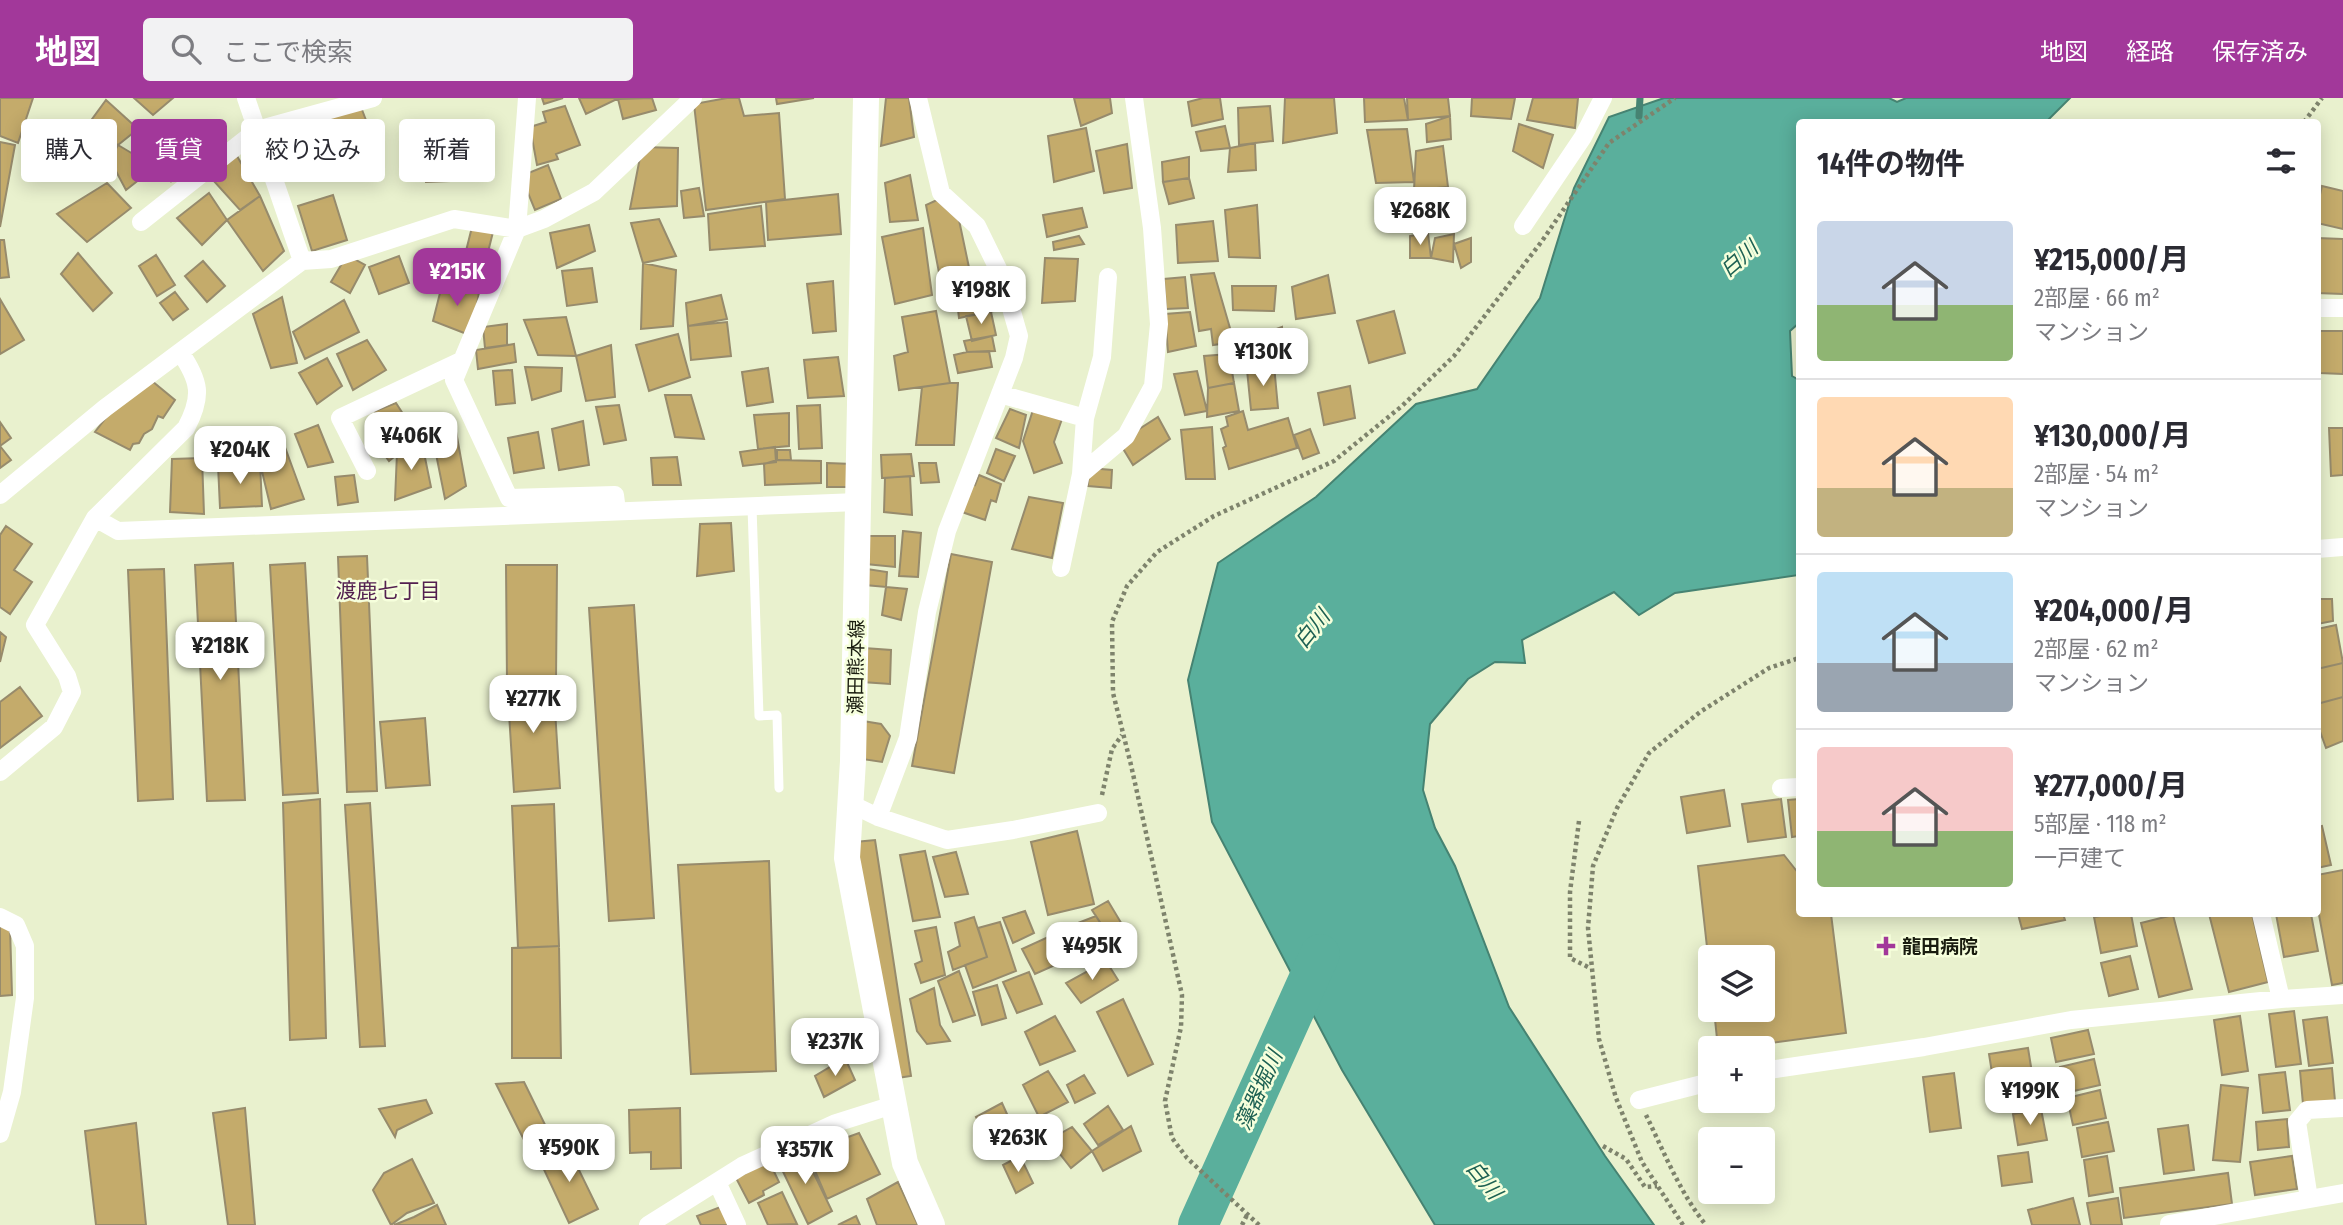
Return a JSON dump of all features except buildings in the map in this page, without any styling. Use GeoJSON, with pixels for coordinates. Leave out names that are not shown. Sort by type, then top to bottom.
{"type":"FeatureCollection","features":[{"type":"Feature","properties":{"kind":"main road","name":"瀬田熊本線"},"geometry":{"type":"LineString","coordinates":[[866,98],[847,858],[905,1163],[932,1225]]}},
{"type":"Feature","properties":{"kind":"street"},"geometry":{"type":"LineString","coordinates":[[246,98],[253,119]]}},
{"type":"Feature","properties":{"kind":"street"},"geometry":{"type":"LineString","coordinates":[[297,119],[373,98]]}},
{"type":"Feature","properties":{"kind":"street"},"geometry":{"type":"LineString","coordinates":[[527,98],[517,229],[453,380],[509,498],[615,495],[617,511]]}},
{"type":"Feature","properties":{"kind":"street"},"geometry":{"type":"LineString","coordinates":[[0,495],[105,408],[302,261],[331,259],[454,219],[517,229],[544,219],[594,192],[693,98]]}},
{"type":"Feature","properties":{"kind":"street"},"geometry":{"type":"LineString","coordinates":[[878,817],[908,738],[927,611],[947,531],[1014,358],[1019,336],[1002,277],[977,226],[940,193],[918,98]]}},
{"type":"Feature","properties":{"kind":"street"},"geometry":{"type":"LineString","coordinates":[[1080,474],[1126,436],[1153,386],[1159,324],[1152,228],[1134,98]]}},
{"type":"Feature","properties":{"kind":"street"},"geometry":{"type":"LineString","coordinates":[[1523,226],[1583,137],[1603,98]]}},
{"type":"Feature","properties":{"kind":"street"},"geometry":{"type":"LineString","coordinates":[[141,222],[241,143]]}},
{"type":"Feature","properties":{"kind":"street"},"geometry":{"type":"LineString","coordinates":[[275,182],[302,261]]}},
{"type":"Feature","properties":{"kind":"street"},"geometry":{"type":"LineString","coordinates":[[1061,568],[1080,474],[1086,418],[1102,357],[1108,277]]}},
{"type":"Feature","properties":{"kind":"street"},"geometry":{"type":"LineString","coordinates":[[2321,307],[2343,308]]}},
{"type":"Feature","properties":{"kind":"street"},"geometry":{"type":"LineString","coordinates":[[0,772],[54,727],[72,692],[67,676],[35,625],[95,518],[186,428],[195,411],[195,374],[180,352]]}},
{"type":"Feature","properties":{"kind":"street"},"geometry":{"type":"LineString","coordinates":[[367,471],[341,418],[461,361]]}},
{"type":"Feature","properties":{"kind":"street"},"geometry":{"type":"LineString","coordinates":[[1000,394],[1086,418]]}},
{"type":"Feature","properties":{"kind":"street"},"geometry":{"type":"LineString","coordinates":[[95,518],[118,531],[858,502]]}},
{"type":"Feature","properties":{"kind":"street"},"geometry":{"type":"LineString","coordinates":[[2321,549],[2343,547]]}},
{"type":"Feature","properties":{"kind":"street"},"geometry":{"type":"LineString","coordinates":[[850,804],[878,817],[947,840],[1098,813]]}},
{"type":"Feature","properties":{"kind":"street"},"geometry":{"type":"LineString","coordinates":[[0,917],[16,925],[25,946],[24,998],[12,1092],[0,1134]]}},
{"type":"Feature","properties":{"kind":"street"},"geometry":{"type":"LineString","coordinates":[[2262,917],[2281,999]]}},
{"type":"Feature","properties":{"kind":"street"},"geometry":{"type":"LineString","coordinates":[[1775,1069],[1923,1047],[2071,1020],[2343,995]]}},
{"type":"Feature","properties":{"kind":"street"},"geometry":{"type":"LineString","coordinates":[[1639,1100],[1698,1085]]}},
{"type":"Feature","properties":{"kind":"street"},"geometry":{"type":"LineString","coordinates":[[648,1225],[742,1166],[836,1123],[893,1105]]}},
{"type":"Feature","properties":{"kind":"street"},"geometry":{"type":"LineString","coordinates":[[2309,1199],[2297,1122],[2307,1110],[2343,1108]]}},
{"type":"Feature","properties":{"kind":"street"},"geometry":{"type":"LineString","coordinates":[[717,1181],[737,1225]]}},
{"type":"Feature","properties":{"kind":"street"},"geometry":{"type":"LineString","coordinates":[[2169,1224],[2343,1194]]}},
{"type":"Feature","properties":{"kind":"lane"},"geometry":{"type":"LineString","coordinates":[[752,507],[760,716],[777,715],[779,788]]}},
{"type":"Feature","properties":{"kind":"path"},"geometry":{"type":"LineString","coordinates":[[1259,1225],[1187,1158],[1172,1138],[1165,1101],[1181,1027],[1182,995],[1112,693],[1112,622],[1127,586],[1157,552],[1214,516],[1334,461],[1402,406],[1454,356],[1542,241],[1609,143],[1675,98]]}},
{"type":"Feature","properties":{"kind":"path"},"geometry":{"type":"LineString","coordinates":[[2306,119],[2322,98]]}},
{"type":"Feature","properties":{"kind":"path"},"geometry":{"type":"LineString","coordinates":[[1683,1225],[1642,1162],[1616,1098],[1599,1039],[1588,928],[1593,866],[1617,808],[1649,753],[1700,712],[1769,668],[1796,659]]}},
{"type":"Feature","properties":{"kind":"path"},"geometry":{"type":"LineString","coordinates":[[1098,813],[1112,748],[1123,734]]}},
{"type":"Feature","properties":{"kind":"path"},"geometry":{"type":"LineString","coordinates":[[1579,821],[1570,892],[1570,958],[1591,968]]}},
{"type":"Feature","properties":{"kind":"path"},"geometry":{"type":"LineString","coordinates":[[1639,1100],[1670,1166],[1695,1212],[1706,1225]]}},
{"type":"Feature","properties":{"kind":"path"},"geometry":{"type":"LineString","coordinates":[[1602,1146],[1626,1159],[1645,1187],[1657,1186]]}},
{"type":"Feature","properties":{"kind":"path"},"geometry":{"type":"LineString","coordinates":[[1242,1225],[1248,1213]]}},
{"type":"Feature","properties":{"kind":"water","name":"白川"},"geometry":{"type":"Polygon","coordinates":[[[1664,98],[1889,98],[1897,102],[1906,98],[2070,98],[2049,119],[1796,119],[1796,326],[1790,331],[1792,376],[1796,378],[1796,575],[1675,593],[1639,615],[1614,592],[1522,640],[1525,663],[1495,662],[1468,679],[1430,724],[1423,790],[1435,828],[1455,866],[1509,1007],[1605,1156],[1654,1225],[1435,1225],[1342,1070],[1212,822],[1188,680],[1218,563],[1316,497],[1416,404],[1477,389],[1540,298],[1574,188],[1609,117],[1664,98]]]}},
{"type":"Feature","properties":{"kind":"waterway"},"geometry":{"type":"LineString","coordinates":[[1639,116],[1640,98]]}},
{"type":"Feature","properties":{"kind":"waterway","name":"藻器堀川"},"geometry":{"type":"LineString","coordinates":[[1198,1225],[1320,954]]}},
{"type":"Feature","properties":{"kind":"place","name":"龍田病院"},"geometry":{"type":"Point","coordinates":[1886,946]}},
{"type":"Feature","properties":{"kind":"district","name":"渡鹿七丁目"},"geometry":{"type":"Point","coordinates":[388,591]}}]}
